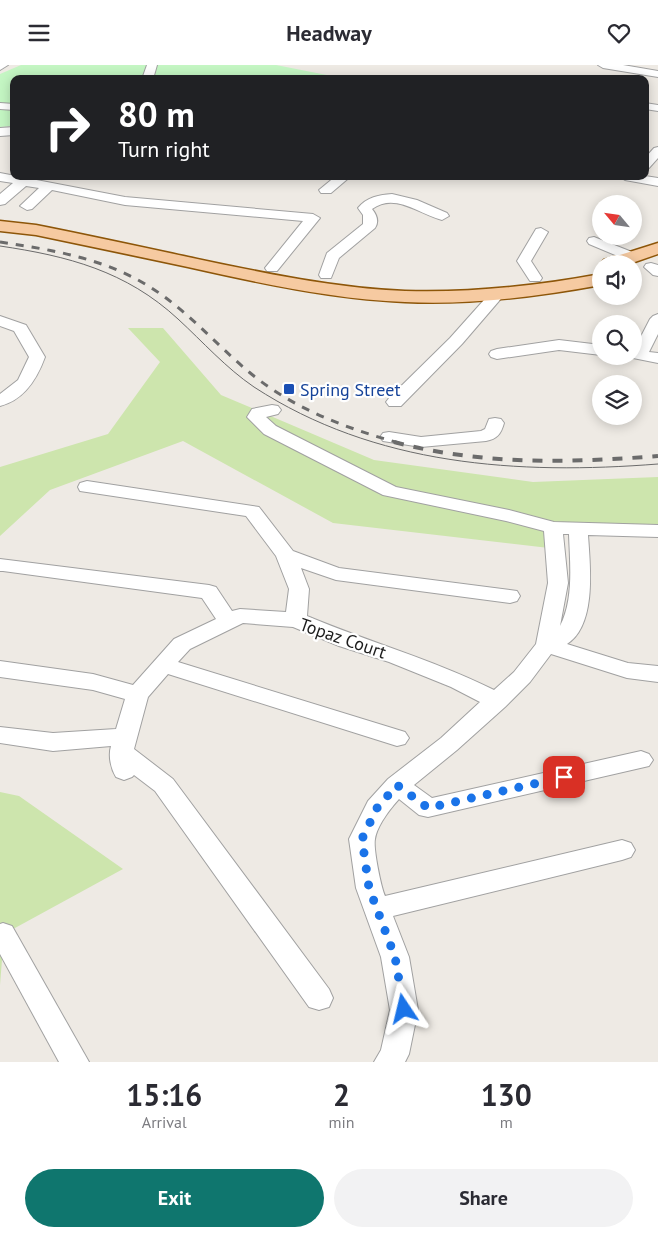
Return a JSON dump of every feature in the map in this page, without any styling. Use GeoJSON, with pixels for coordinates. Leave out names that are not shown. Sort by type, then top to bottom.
{"type":"FeatureCollection","features":[{"type":"Feature","properties":{"kind":"main road"},"geometry":{"type":"LineString","coordinates":[[0,216],[63,223],[272,267],[368,280],[469,283],[536,278],[592,269]]}},
{"type":"Feature","properties":{"kind":"main road"},"geometry":{"type":"LineString","coordinates":[[0,226],[36,230],[260,278],[322,288],[378,294],[432,297],[496,294],[552,289],[592,282]]}},
{"type":"Feature","properties":{"kind":"main road"},"geometry":{"type":"LineString","coordinates":[[645,265],[658,248]]}},
{"type":"Feature","properties":{"kind":"street"},"geometry":{"type":"LineString","coordinates":[[603,65],[658,74]]}},
{"type":"Feature","properties":{"kind":"street"},"geometry":{"type":"LineString","coordinates":[[624,75],[629,69]]}},
{"type":"Feature","properties":{"kind":"street"},"geometry":{"type":"LineString","coordinates":[[649,161],[658,151]]}},
{"type":"Feature","properties":{"kind":"street"},"geometry":{"type":"LineString","coordinates":[[0,176],[10,168]]}},
{"type":"Feature","properties":{"kind":"street"},"geometry":{"type":"LineString","coordinates":[[19,180],[125,201],[313,217],[272,267]]}},
{"type":"Feature","properties":{"kind":"street"},"geometry":{"type":"LineString","coordinates":[[326,190],[340,180]]}},
{"type":"Feature","properties":{"kind":"street"},"geometry":{"type":"LineString","coordinates":[[0,201],[24,181]]}},
{"type":"Feature","properties":{"kind":"street"},"geometry":{"type":"LineString","coordinates":[[27,206],[49,186]]}},
{"type":"Feature","properties":{"kind":"street"},"geometry":{"type":"LineString","coordinates":[[326,275],[332,256],[370,225],[370,215],[365,209],[372,201],[394,197],[442,216]]}},
{"type":"Feature","properties":{"kind":"street"},"geometry":{"type":"LineString","coordinates":[[536,278],[524,261],[541,232]]}},
{"type":"Feature","properties":{"kind":"street"},"geometry":{"type":"LineString","coordinates":[[602,245],[645,265]]}},
{"type":"Feature","properties":{"kind":"street"},"geometry":{"type":"LineString","coordinates":[[395,402],[456,341],[496,294]]}},
{"type":"Feature","properties":{"kind":"street"},"geometry":{"type":"LineString","coordinates":[[642,345],[658,319]]}},
{"type":"Feature","properties":{"kind":"street"},"geometry":{"type":"LineString","coordinates":[[0,321],[20,328],[37,357],[29,379],[0,401]]}},
{"type":"Feature","properties":{"kind":"street"},"geometry":{"type":"LineString","coordinates":[[497,353],[559,345],[592,349]]}},
{"type":"Feature","properties":{"kind":"street"},"geometry":{"type":"LineString","coordinates":[[642,356],[658,358]]}},
{"type":"Feature","properties":{"kind":"street"},"geometry":{"type":"LineString","coordinates":[[272,410],[258,413],[256,417],[270,430],[390,491],[509,516],[553,528],[658,531]]}},
{"type":"Feature","properties":{"kind":"street"},"geometry":{"type":"LineString","coordinates":[[389,437],[421,442],[486,436],[493,431],[495,423]]}},
{"type":"Feature","properties":{"kind":"street"},"geometry":{"type":"LineString","coordinates":[[86,487],[252,511],[286,555],[299,589],[296,620]]}},
{"type":"Feature","properties":{"kind":"street"},"geometry":{"type":"LineString","coordinates":[[546,645],[558,583],[553,528]]}},
{"type":"Feature","properties":{"kind":"street"},"geometry":{"type":"LineString","coordinates":[[389,1062],[394,1054],[404,1009],[395,957],[369,888],[362,839],[377,808],[397,785],[449,744],[497,701],[522,677],[546,645],[565,635],[575,616],[580,590],[578,529]]}},
{"type":"Feature","properties":{"kind":"street"},"geometry":{"type":"LineString","coordinates":[[286,555],[336,574],[510,596]]}},
{"type":"Feature","properties":{"kind":"street"},"geometry":{"type":"LineString","coordinates":[[3,565],[209,592],[228,622]]}},
{"type":"Feature","properties":{"kind":"street","name":"Topaz Court"},"geometry":{"type":"LineString","coordinates":[[123,753],[138,694],[182,644],[240,616],[296,620],[347,641],[397,657],[459,682],[497,701]]}},
{"type":"Feature","properties":{"kind":"street"},"geometry":{"type":"LineString","coordinates":[[546,645],[627,670],[658,673]]}},
{"type":"Feature","properties":{"kind":"street"},"geometry":{"type":"LineString","coordinates":[[163,665],[396,738]]}},
{"type":"Feature","properties":{"kind":"street"},"geometry":{"type":"LineString","coordinates":[[0,669],[93,682],[138,694]]}},
{"type":"Feature","properties":{"kind":"street"},"geometry":{"type":"LineString","coordinates":[[0,735],[123,753],[164,785],[319,998]]}},
{"type":"Feature","properties":{"kind":"street"},"geometry":{"type":"LineString","coordinates":[[397,785],[428,808],[641,760]]}},
{"type":"Feature","properties":{"kind":"street"},"geometry":{"type":"LineString","coordinates":[[377,909],[622,850]]}},
{"type":"Feature","properties":{"kind":"street"},"geometry":{"type":"LineString","coordinates":[[4,934],[74,1062]]}},
{"type":"Feature","properties":{"kind":"green space"},"geometry":{"type":"Polygon","coordinates":[[[21,65],[276,65],[327,75],[10,75],[10,126],[0,127],[0,74],[21,65]]]}},
{"type":"Feature","properties":{"kind":"green space"},"geometry":{"type":"Polygon","coordinates":[[[128,328],[163,328],[221,395],[374,460],[533,482],[658,477],[658,533],[554,528],[549,548],[333,523],[183,441],[50,490],[0,536],[0,467],[108,434],[160,362],[128,328]]]}},
{"type":"Feature","properties":{"kind":"green space"},"geometry":{"type":"Polygon","coordinates":[[[0,792],[19,796],[123,869],[4,934],[0,985],[0,792]]]}},
{"type":"Feature","properties":{"kind":"tram line"},"geometry":{"type":"LineString","coordinates":[[0,246],[72,261],[117,277],[158,302],[224,363],[254,387],[300,413],[348,434],[398,449],[449,459],[501,465],[553,468],[658,464]]}},
{"type":"Feature","properties":{"kind":"railway"},"geometry":{"type":"LineString","coordinates":[[0,242],[71,255],[105,265],[138,280],[154,289],[182,311],[249,372],[283,396],[339,423],[399,443]]}},
{"type":"Feature","properties":{"kind":"railway"},"geometry":{"type":"LineString","coordinates":[[394,442],[459,455],[525,460],[592,460],[658,456]]}},
{"type":"Feature","properties":{"kind":"place","name":"Spring Street"},"geometry":{"type":"Point","coordinates":[289,389]}},
{"type":"Feature","properties":{"kind":"route"},"geometry":{"type":"LineString","coordinates":[[404,1009],[395,957],[369,888],[362,839],[377,808],[397,785],[428,808],[564,777]]}}]}
